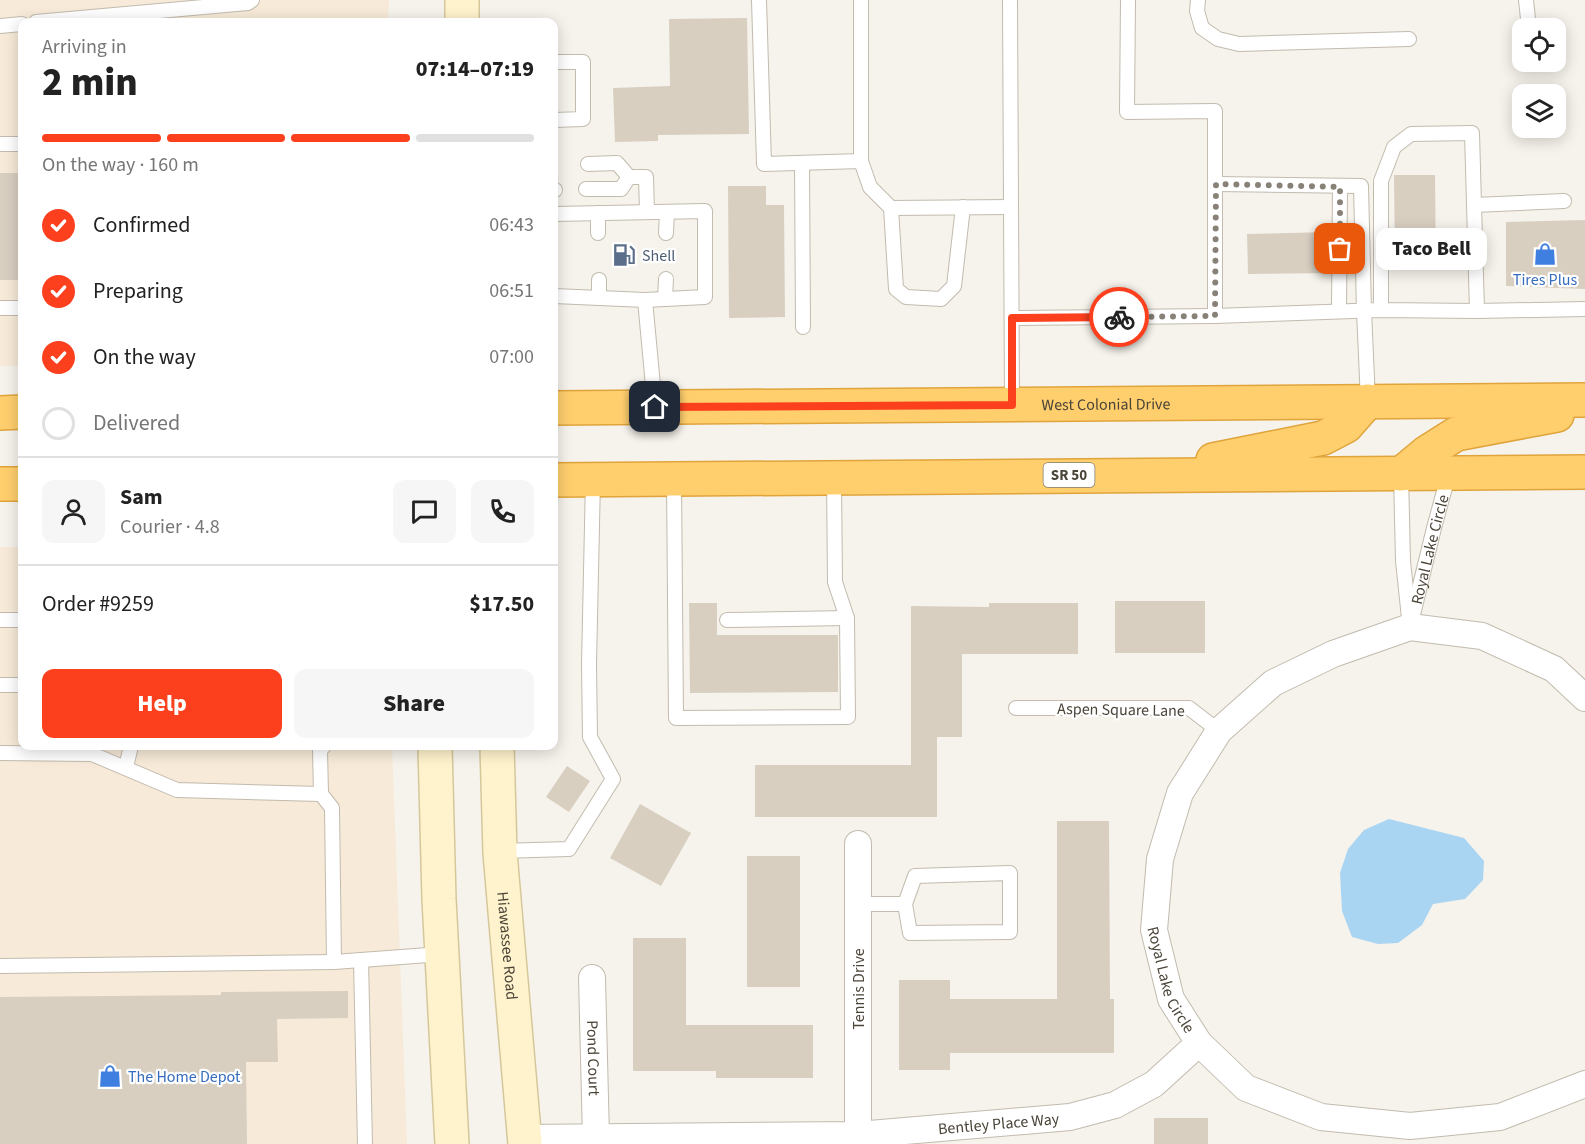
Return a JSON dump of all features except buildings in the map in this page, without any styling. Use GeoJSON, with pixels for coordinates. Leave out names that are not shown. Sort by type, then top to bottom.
{"type":"FeatureCollection","features":[{"type":"Feature","properties":{"kind":"highway","name":"West Colonial Drive"},"geometry":{"type":"LineString","coordinates":[[558,408],[1585,400]]}},
{"type":"Feature","properties":{"kind":"highway"},"geometry":{"type":"LineString","coordinates":[[1137,475],[1323,438],[1346,426],[1368,401]]}},
{"type":"Feature","properties":{"kind":"highway"},"geometry":{"type":"LineString","coordinates":[[1401,474],[1426,453],[1456,434],[1585,409]]}},
{"type":"Feature","properties":{"kind":"highway"},"geometry":{"type":"LineString","coordinates":[[0,412],[18,412]]}},
{"type":"Feature","properties":{"kind":"highway","name":"SR 50"},"geometry":{"type":"LineString","coordinates":[[558,480],[1585,472]]}},
{"type":"Feature","properties":{"kind":"highway"},"geometry":{"type":"LineString","coordinates":[[0,484],[18,484]]}},
{"type":"Feature","properties":{"kind":"main road"},"geometry":{"type":"LineString","coordinates":[[462,0],[462,18]]}},
{"type":"Feature","properties":{"kind":"main road"},"geometry":{"type":"LineString","coordinates":[[435,750],[439,898],[452,1144]]}},
{"type":"Feature","properties":{"kind":"main road","name":"Hiawassee Road"},"geometry":{"type":"LineString","coordinates":[[497,750],[500,851],[525,1141]]}},
{"type":"Feature","properties":{"kind":"street","name":"Royal Lake Circle"},"geometry":{"type":"LineString","coordinates":[[1585,698],[1554,669],[1482,636],[1410,627],[1333,654],[1273,684],[1219,731],[1180,793],[1160,859],[1154,930],[1171,999],[1198,1043],[1246,1088],[1321,1117],[1410,1126],[1500,1117],[1585,1084]]}},
{"type":"Feature","properties":{"kind":"street","name":"Tennis Drive"},"geometry":{"type":"LineString","coordinates":[[858,844],[858,1135]]}},
{"type":"Feature","properties":{"kind":"street","name":"Pond Court"},"geometry":{"type":"LineString","coordinates":[[592,978],[596,1138]]}},
{"type":"Feature","properties":{"kind":"street","name":"Bentley Place Way"},"geometry":{"type":"LineString","coordinates":[[525,1141],[858,1135],[1070,1117],[1115,1105],[1154,1084],[1198,1043]]}},
{"type":"Feature","properties":{"kind":"lane"},"geometry":{"type":"LineString","coordinates":[[81,18],[248,3],[252,0]]}},
{"type":"Feature","properties":{"kind":"lane"},"geometry":{"type":"LineString","coordinates":[[759,0],[764,164],[861,161]]}},
{"type":"Feature","properties":{"kind":"lane"},"geometry":{"type":"LineString","coordinates":[[861,0],[861,161],[870,187],[891,208],[896,289],[906,297],[941,299],[954,286],[963,207]]}},
{"type":"Feature","properties":{"kind":"lane"},"geometry":{"type":"LineString","coordinates":[[1010,0],[1012,405]]}},
{"type":"Feature","properties":{"kind":"lane"},"geometry":{"type":"LineString","coordinates":[[1128,0],[1127,112],[1215,111],[1215,316]]}},
{"type":"Feature","properties":{"kind":"lane"},"geometry":{"type":"LineString","coordinates":[[1198,0],[1197,11],[1202,28],[1218,39],[1239,44],[1409,39]]}},
{"type":"Feature","properties":{"kind":"lane"},"geometry":{"type":"LineString","coordinates":[[1526,0],[1528,18]]}},
{"type":"Feature","properties":{"kind":"lane"},"geometry":{"type":"LineString","coordinates":[[0,26],[18,24]]}},
{"type":"Feature","properties":{"kind":"lane"},"geometry":{"type":"LineString","coordinates":[[558,62],[583,62],[583,119],[558,120]]}},
{"type":"Feature","properties":{"kind":"lane"},"geometry":{"type":"LineString","coordinates":[[1382,310],[1381,181],[1394,147],[1411,134],[1472,133],[1477,311]]}},
{"type":"Feature","properties":{"kind":"lane"},"geometry":{"type":"LineString","coordinates":[[0,144],[18,144]]}},
{"type":"Feature","properties":{"kind":"lane"},"geometry":{"type":"LineString","coordinates":[[588,164],[617,163],[629,177],[646,177],[647,212]]}},
{"type":"Feature","properties":{"kind":"lane"},"geometry":{"type":"LineString","coordinates":[[802,163],[803,327]]}},
{"type":"Feature","properties":{"kind":"lane"},"geometry":{"type":"LineString","coordinates":[[586,189],[621,189],[629,177]]}},
{"type":"Feature","properties":{"kind":"lane"},"geometry":{"type":"LineString","coordinates":[[1216,184],[1361,186],[1368,401]]}},
{"type":"Feature","properties":{"kind":"lane"},"geometry":{"type":"LineString","coordinates":[[1339,311],[1340,187]]}},
{"type":"Feature","properties":{"kind":"lane"},"geometry":{"type":"LineString","coordinates":[[1474,205],[1564,201]]}},
{"type":"Feature","properties":{"kind":"lane"},"geometry":{"type":"LineString","coordinates":[[891,208],[1011,207]]}},
{"type":"Feature","properties":{"kind":"lane"},"geometry":{"type":"LineString","coordinates":[[558,214],[705,211],[705,297],[645,300],[558,296]]}},
{"type":"Feature","properties":{"kind":"lane"},"geometry":{"type":"LineString","coordinates":[[666,233],[667,212]]}},
{"type":"Feature","properties":{"kind":"lane"},"geometry":{"type":"LineString","coordinates":[[598,213],[598,233]]}},
{"type":"Feature","properties":{"kind":"lane"},"geometry":{"type":"LineString","coordinates":[[665,299],[666,279]]}},
{"type":"Feature","properties":{"kind":"lane"},"geometry":{"type":"LineString","coordinates":[[599,280],[599,298]]}},
{"type":"Feature","properties":{"kind":"lane"},"geometry":{"type":"LineString","coordinates":[[645,300],[655,407]]}},
{"type":"Feature","properties":{"kind":"lane"},"geometry":{"type":"LineString","coordinates":[[0,308],[18,308]]}},
{"type":"Feature","properties":{"kind":"lane"},"geometry":{"type":"LineString","coordinates":[[1012,318],[1215,316],[1382,310],[1585,309]]}},
{"type":"Feature","properties":{"kind":"lane","name":"Royal Lake Circle"},"geometry":{"type":"LineString","coordinates":[[1410,627],[1449,473]]}},
{"type":"Feature","properties":{"kind":"lane","name":"Royal Lake Circle"},"geometry":{"type":"LineString","coordinates":[[1401,474],[1403,561],[1410,627]]}},
{"type":"Feature","properties":{"kind":"lane"},"geometry":{"type":"LineString","coordinates":[[674,479],[676,718],[848,717],[847,618],[835,582],[834,477]]}},
{"type":"Feature","properties":{"kind":"lane"},"geometry":{"type":"LineString","coordinates":[[500,851],[569,849],[613,779],[590,737],[589,665],[593,479]]}},
{"type":"Feature","properties":{"kind":"lane"},"geometry":{"type":"LineString","coordinates":[[727,620],[847,618]]}},
{"type":"Feature","properties":{"kind":"lane"},"geometry":{"type":"LineString","coordinates":[[0,620],[18,620]]}},
{"type":"Feature","properties":{"kind":"lane"},"geometry":{"type":"LineString","coordinates":[[0,685],[18,685]]}},
{"type":"Feature","properties":{"kind":"lane","name":"Aspen Square Lane"},"geometry":{"type":"LineString","coordinates":[[1016,708],[1190,708],[1219,731]]}},
{"type":"Feature","properties":{"kind":"lane"},"geometry":{"type":"LineString","coordinates":[[126,767],[130,750]]}},
{"type":"Feature","properties":{"kind":"lane"},"geometry":{"type":"LineString","coordinates":[[320,750],[321,794],[332,808],[334,962]]}},
{"type":"Feature","properties":{"kind":"lane"},"geometry":{"type":"LineString","coordinates":[[0,753],[92,754],[177,790],[321,794]]}},
{"type":"Feature","properties":{"kind":"lane"},"geometry":{"type":"LineString","coordinates":[[1010,873],[1010,932],[910,933],[905,904],[915,876],[1010,873]]}},
{"type":"Feature","properties":{"kind":"lane"},"geometry":{"type":"LineString","coordinates":[[858,904],[905,904]]}},
{"type":"Feature","properties":{"kind":"lane"},"geometry":{"type":"LineString","coordinates":[[0,966],[334,962],[442,954]]}},
{"type":"Feature","properties":{"kind":"lane"},"geometry":{"type":"LineString","coordinates":[[361,960],[365,1144]]}},
{"type":"Feature","properties":{"kind":"shaded area"},"geometry":{"type":"Polygon","coordinates":[[[0,0],[389,0],[388,18],[18,18],[18,366],[0,366],[0,0]]]}},
{"type":"Feature","properties":{"kind":"shaded area"},"geometry":{"type":"Polygon","coordinates":[[[0,547],[18,547],[18,750],[392,750],[407,1144],[0,1144],[0,547]]]}},
{"type":"Feature","properties":{"kind":"water"},"geometry":{"type":"Polygon","coordinates":[[[1389,819],[1464,838],[1484,861],[1483,880],[1465,899],[1433,904],[1422,925],[1398,943],[1378,944],[1352,937],[1342,911],[1340,873],[1348,849],[1364,830],[1389,819]]]}},
{"type":"Feature","properties":{"kind":"way so far"},"geometry":{"type":"LineString","coordinates":[[1119,317],[1215,316],[1216,184],[1340,187],[1340,249]]}},
{"type":"Feature","properties":{"kind":"place","name":"Taco Bell"},"geometry":{"type":"Point","coordinates":[1340,249]}},
{"type":"Feature","properties":{"kind":"place","name":"Tires Plus"},"geometry":{"type":"Point","coordinates":[1545,254]}},
{"type":"Feature","properties":{"kind":"place","name":"Shell"},"geometry":{"type":"Point","coordinates":[624,255]}},
{"type":"Feature","properties":{"kind":"place","name":"The Home Depot"},"geometry":{"type":"Point","coordinates":[110,1076]}},
{"type":"Feature","properties":{"kind":"route"},"geometry":{"type":"LineString","coordinates":[[655,407],[1012,405],[1012,318],[1119,317]]}}]}
